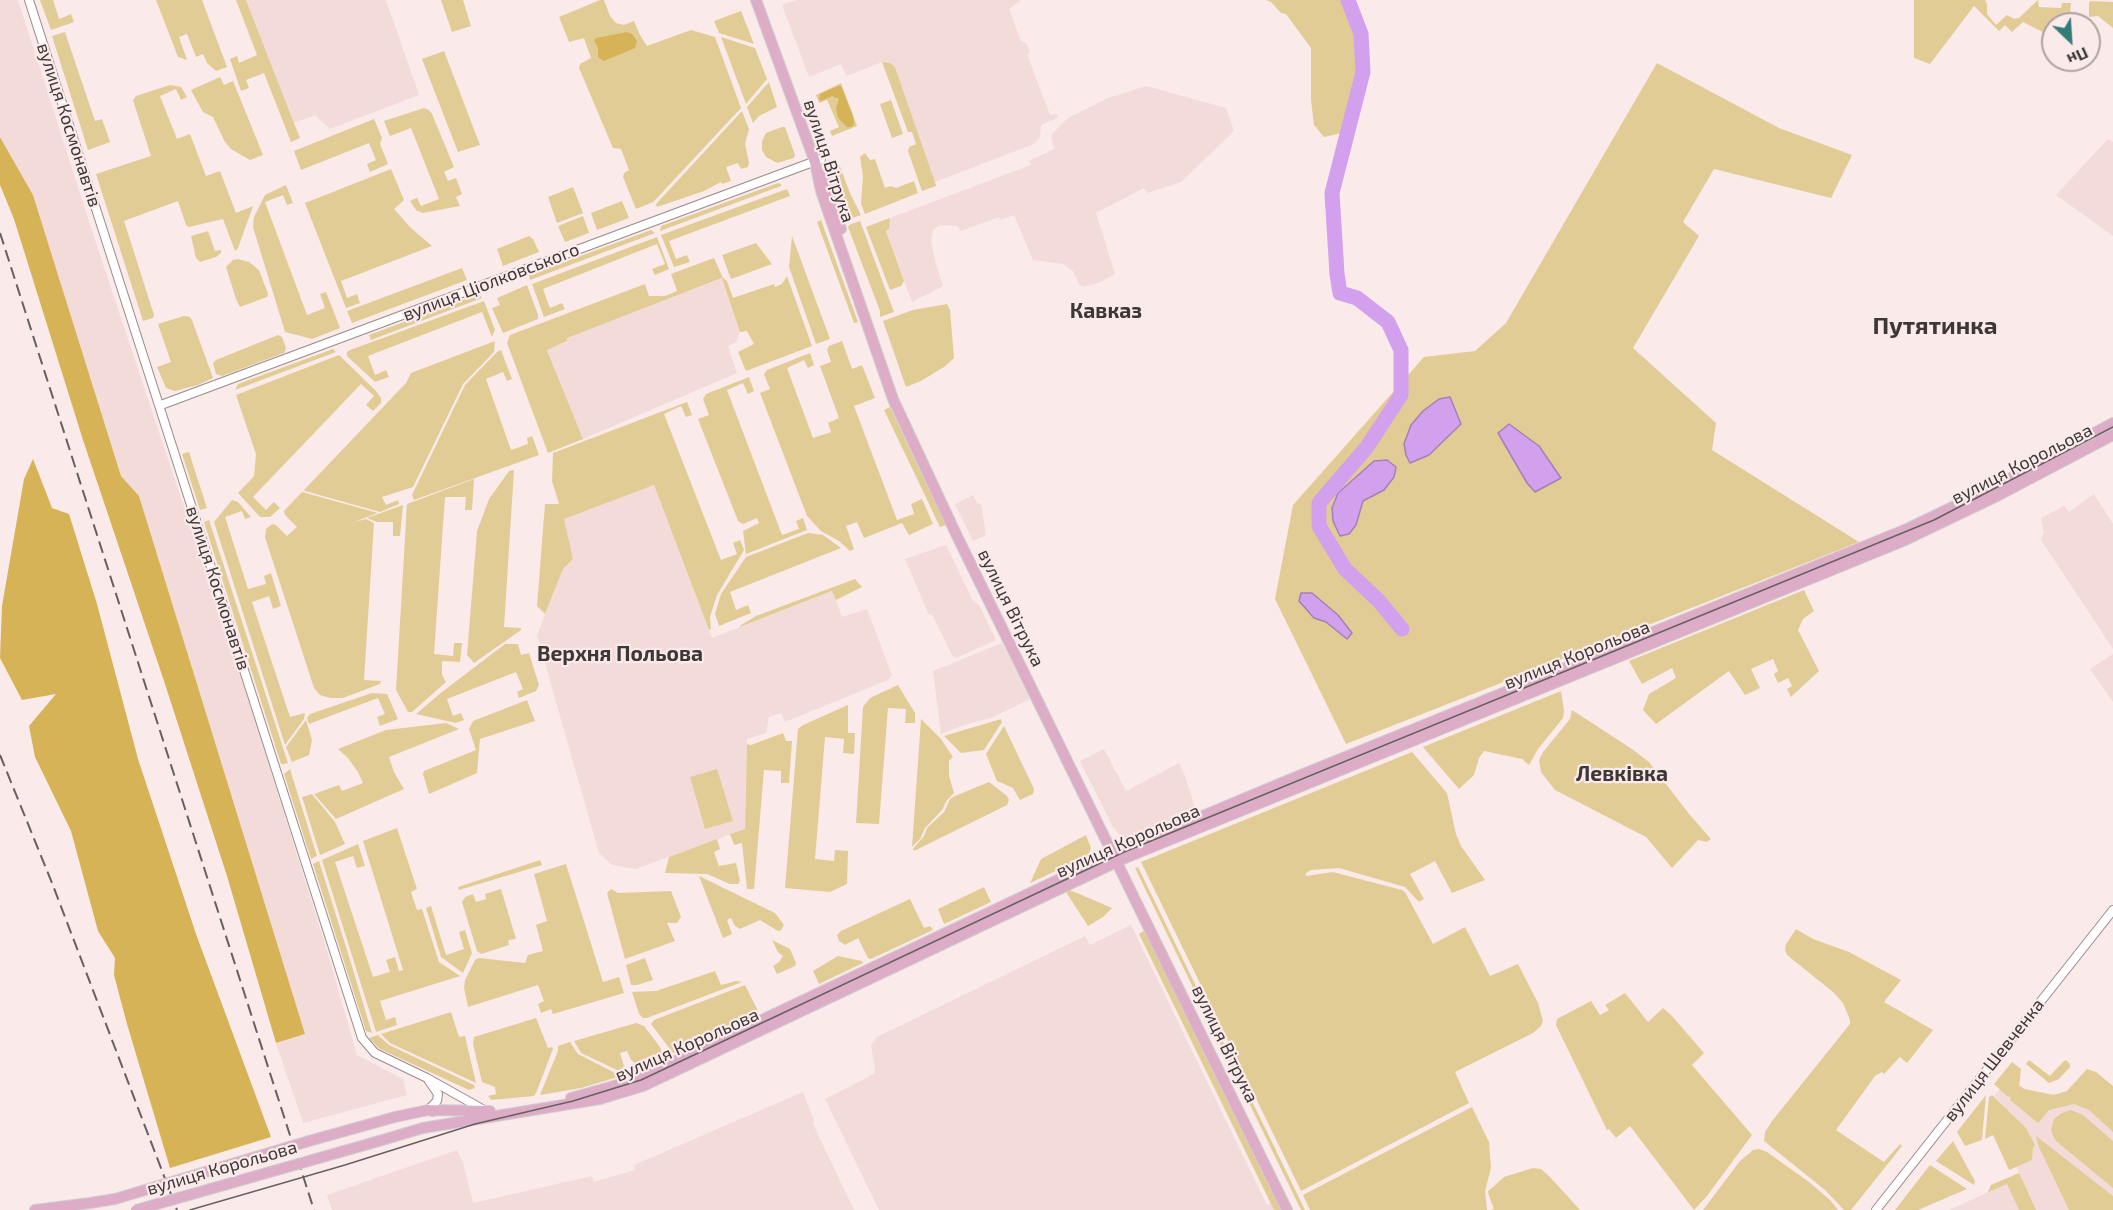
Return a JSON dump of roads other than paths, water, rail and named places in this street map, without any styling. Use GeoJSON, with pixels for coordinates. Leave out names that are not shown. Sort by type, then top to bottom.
{"type":"FeatureCollection","features":[{"type":"Feature","properties":{"kind":"main road","name":"вулиця Вітрука"},"geometry":{"type":"LineString","coordinates":[[756,0],[818,160]]}},
{"type":"Feature","properties":{"kind":"main road","name":"вулиця Вітрука"},"geometry":{"type":"LineString","coordinates":[[762,0],[818,160],[824,200],[893,399],[961,545],[1294,1210]]}},
{"type":"Feature","properties":{"kind":"main road","name":"вулиця Корольова"},"geometry":{"type":"LineString","coordinates":[[35,1210],[115,1199],[374,1123],[428,1110],[486,1111],[570,1098],[638,1078],[1118,856],[1297,776],[1907,529],[1971,499],[2113,423]]}},
{"type":"Feature","properties":{"kind":"main road","name":"вулиця Корольова"},"geometry":{"type":"LineString","coordinates":[[136,1210],[423,1128],[600,1099],[643,1086],[1118,856],[1321,777],[1903,541],[1986,502],[2113,435]]}},
{"type":"Feature","properties":{"kind":"main road","name":"вулиця Вітрука"},"geometry":{"type":"LineString","coordinates":[[1118,856],[1287,1210]]}},
{"type":"Feature","properties":{"kind":"main road"},"geometry":{"type":"LineString","coordinates":[[423,1128],[428,1110],[465,1121]]}},
{"type":"Feature","properties":{"kind":"main road"},"geometry":{"type":"LineString","coordinates":[[486,1111],[512,1113]]}},
{"type":"Feature","properties":{"kind":"street","name":"вулиця Космонавтів"},"geometry":{"type":"LineString","coordinates":[[29,0],[161,405],[362,1038],[375,1053],[427,1078],[486,1111]]}},
{"type":"Feature","properties":{"kind":"street","name":"вулиця Ціолковського"},"geometry":{"type":"LineString","coordinates":[[161,405],[818,160]]}},
{"type":"Feature","properties":{"kind":"street","name":"вулиця Шевченка"},"geometry":{"type":"LineString","coordinates":[[1876,1210],[2113,910]]}},
{"type":"Feature","properties":{"kind":"street"},"geometry":{"type":"LineString","coordinates":[[427,1078],[438,1094],[437,1101],[428,1110]]}},
{"type":"Feature","properties":{"kind":"waterway"},"geometry":{"type":"LineString","coordinates":[[1348,0],[1361,34],[1363,72],[1332,193],[1337,274],[1340,293],[1357,298],[1388,322],[1401,350],[1401,395],[1367,447],[1319,503],[1319,526],[1345,569],[1379,601],[1402,629]]}},
{"type":"Feature","properties":{"kind":"tram line"},"geometry":{"type":"LineString","coordinates":[[190,1210],[475,1124],[573,1101],[641,1080],[1124,852],[1934,520],[2113,427]]}},
{"type":"Feature","properties":{"kind":"railway"},"geometry":{"type":"LineString","coordinates":[[0,233],[314,1210]]}},
{"type":"Feature","properties":{"kind":"railway"},"geometry":{"type":"LineString","coordinates":[[0,755],[52,883],[177,1210]]}},
{"type":"Feature","properties":{"kind":"district","name":"Кавказ"},"geometry":{"type":"Point","coordinates":[1106,311]}},
{"type":"Feature","properties":{"kind":"district","name":"Путятинка"},"geometry":{"type":"Point","coordinates":[1935,326]}},
{"type":"Feature","properties":{"kind":"district","name":"Верхня Польова"},"geometry":{"type":"Point","coordinates":[620,654]}},
{"type":"Feature","properties":{"kind":"district","name":"Левківка"},"geometry":{"type":"Point","coordinates":[1622,774]}}]}
